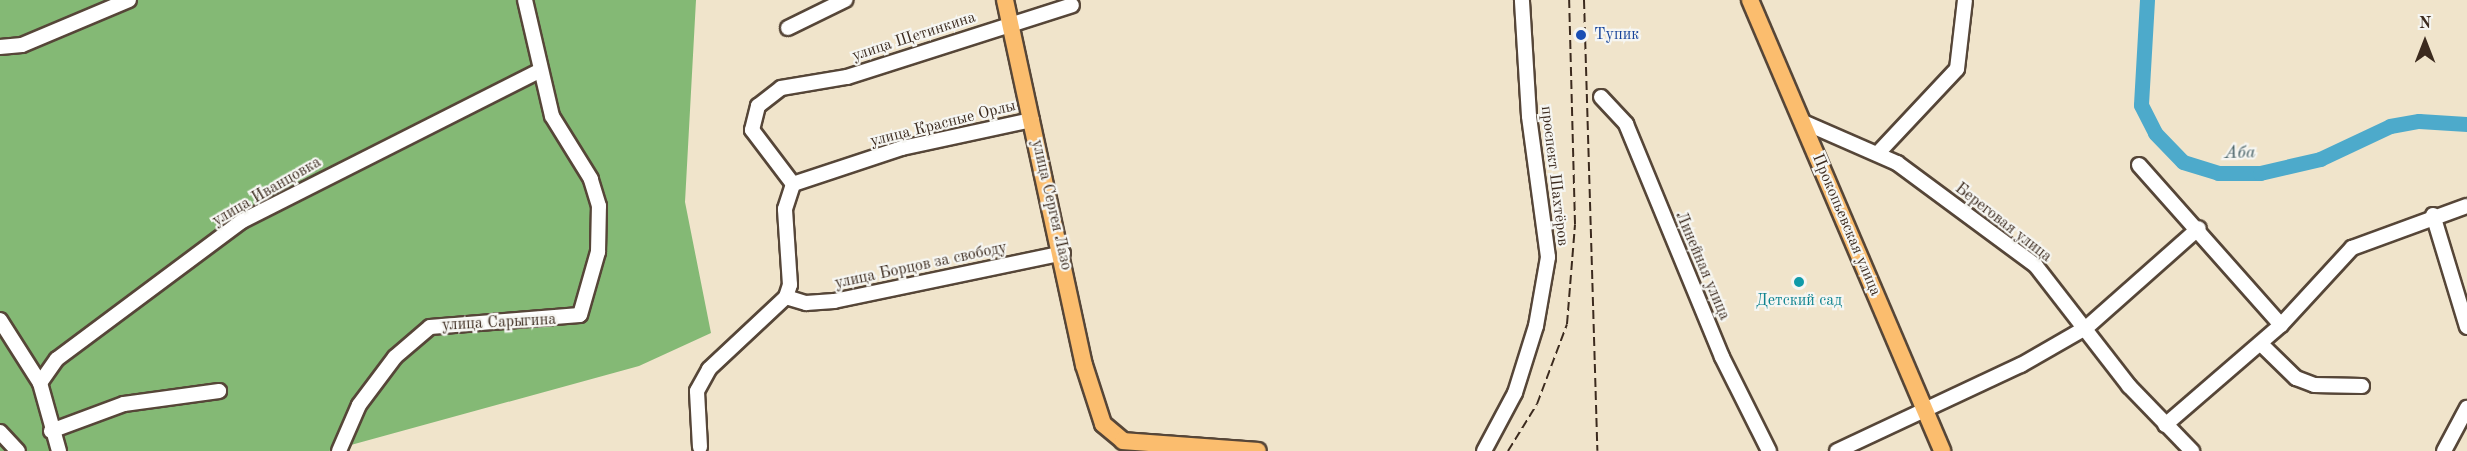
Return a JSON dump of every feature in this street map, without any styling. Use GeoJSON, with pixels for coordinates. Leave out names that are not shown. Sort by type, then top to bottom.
{"type":"FeatureCollection","features":[{"type":"Feature","properties":{"kind":"main road","name":"улица Сергея Лазо"},"geometry":{"type":"LineString","coordinates":[[1005,0],[1063,253],[1096,410],[1110,433],[1123,441],[1258,451]]}},
{"type":"Feature","properties":{"kind":"main road","name":"Прокопьевская улица"},"geometry":{"type":"LineString","coordinates":[[1750,0],[1942,451]]}},
{"type":"Feature","properties":{"kind":"street"},"geometry":{"type":"LineString","coordinates":[[0,47],[22,45],[129,0]]}},
{"type":"Feature","properties":{"kind":"street"},"geometry":{"type":"LineString","coordinates":[[525,0],[538,71]]}},
{"type":"Feature","properties":{"kind":"street"},"geometry":{"type":"LineString","coordinates":[[788,28],[845,0]]}},
{"type":"Feature","properties":{"kind":"street","name":"проспект Шахтёров"},"geometry":{"type":"LineString","coordinates":[[1484,451],[1515,393],[1536,326],[1548,257],[1529,116],[1522,0]]}},
{"type":"Feature","properties":{"kind":"street"},"geometry":{"type":"LineString","coordinates":[[1879,152],[1958,69],[1965,0]]}},
{"type":"Feature","properties":{"kind":"street","name":"улица Щетинкина"},"geometry":{"type":"LineString","coordinates":[[793,184],[756,138],[752,121],[768,94],[847,77],[1010,22],[1071,5]]}},
{"type":"Feature","properties":{"kind":"street","name":"улица Сарыгина"},"geometry":{"type":"LineString","coordinates":[[339,451],[359,405],[395,357],[430,327],[580,315],[598,252],[599,206],[591,179],[552,116],[538,71]]}},
{"type":"Feature","properties":{"kind":"street","name":"улица Иванцовка"},"geometry":{"type":"LineString","coordinates":[[40,383],[57,359],[242,221],[413,130],[538,71]]}},
{"type":"Feature","properties":{"kind":"street","name":"Линейная улица"},"geometry":{"type":"LineString","coordinates":[[1601,97],[1626,124],[1722,357],[1769,451]]}},
{"type":"Feature","properties":{"kind":"street","name":"улица Красные Орлы"},"geometry":{"type":"LineString","coordinates":[[793,184],[902,148],[1032,120]]}},
{"type":"Feature","properties":{"kind":"street","name":"Береговая улица"},"geometry":{"type":"LineString","coordinates":[[1803,122],[1879,152],[2036,267],[2165,425],[2192,451]]}},
{"type":"Feature","properties":{"kind":"street"},"geometry":{"type":"LineString","coordinates":[[2139,165],[2155,189],[2199,228],[2247,292],[2281,325]]}},
{"type":"Feature","properties":{"kind":"street"},"geometry":{"type":"LineString","coordinates":[[700,447],[697,391],[709,369],[786,297],[790,262],[785,209],[793,184]]}},
{"type":"Feature","properties":{"kind":"street"},"geometry":{"type":"LineString","coordinates":[[2165,425],[2261,344],[2352,248],[2433,215],[2467,206]]}},
{"type":"Feature","properties":{"kind":"street"},"geometry":{"type":"LineString","coordinates":[[2433,215],[2467,327]]}},
{"type":"Feature","properties":{"kind":"street"},"geometry":{"type":"LineString","coordinates":[[1838,451],[1925,412],[2086,327],[2199,228]]}},
{"type":"Feature","properties":{"kind":"street","name":"улица Борцов за свободу"},"geometry":{"type":"LineString","coordinates":[[786,297],[826,302],[1063,253]]}},
{"type":"Feature","properties":{"kind":"street"},"geometry":{"type":"LineString","coordinates":[[0,320],[40,383],[51,431],[59,451]]}},
{"type":"Feature","properties":{"kind":"street"},"geometry":{"type":"LineString","coordinates":[[2261,344],[2296,378],[2314,385],[2362,386]]}},
{"type":"Feature","properties":{"kind":"street"},"geometry":{"type":"LineString","coordinates":[[51,431],[124,404],[219,391]]}},
{"type":"Feature","properties":{"kind":"street"},"geometry":{"type":"LineString","coordinates":[[2444,451],[2467,408]]}},
{"type":"Feature","properties":{"kind":"street"},"geometry":{"type":"LineString","coordinates":[[0,432],[18,451]]}},
{"type":"Feature","properties":{"kind":"green space"},"geometry":{"type":"Polygon","coordinates":[[[0,0],[696,0],[685,202],[711,333],[639,366],[329,451],[0,451],[0,0]]]}},
{"type":"Feature","properties":{"kind":"waterway","name":"Аба"},"geometry":{"type":"LineString","coordinates":[[2147,0],[2141,105],[2155,133],[2183,162],[2218,173],[2260,173],[2320,159],[2390,126],[2419,121],[2467,124]]}},
{"type":"Feature","properties":{"kind":"railway"},"geometry":{"type":"LineString","coordinates":[[1508,451],[1537,404],[1567,324],[1575,224],[1569,0]]}},
{"type":"Feature","properties":{"kind":"railway"},"geometry":{"type":"LineString","coordinates":[[1584,0],[1597,451]]}},
{"type":"Feature","properties":{"kind":"place","name":"Тупик"},"geometry":{"type":"Point","coordinates":[1581,35]}},
{"type":"Feature","properties":{"kind":"place","name":"Детский сад"},"geometry":{"type":"Point","coordinates":[1799,282]}}]}
